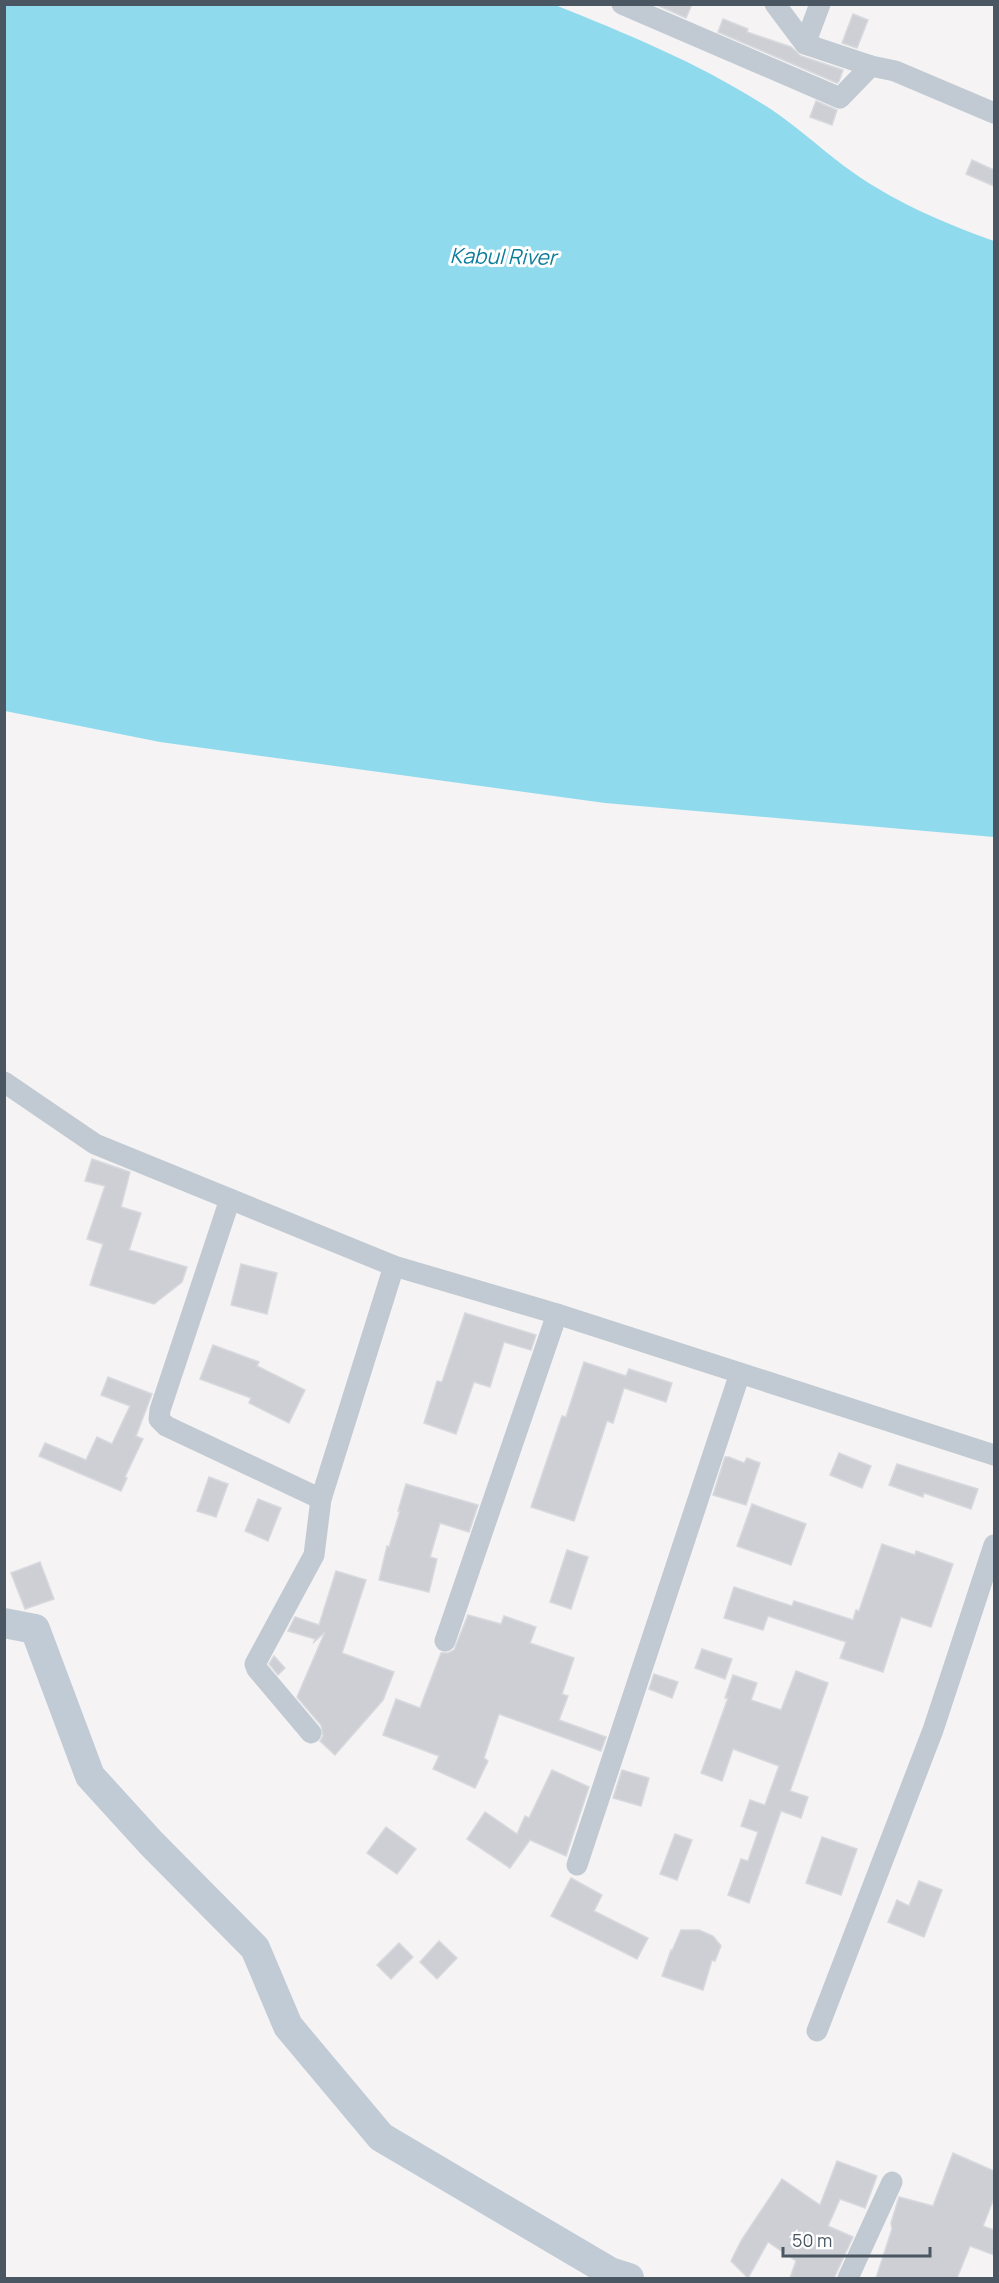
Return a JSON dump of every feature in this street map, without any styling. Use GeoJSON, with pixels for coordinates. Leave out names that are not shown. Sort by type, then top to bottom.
{"type":"FeatureCollection","features":[{"type":"Feature","properties":{"kind":"street"},"geometry":{"type":"LineString","coordinates":[[622,4],[840,98],[871,66]]}},
{"type":"Feature","properties":{"kind":"street"},"geometry":{"type":"LineString","coordinates":[[775,4],[805,44],[871,66],[895,71],[994,113]]}},
{"type":"Feature","properties":{"kind":"street"},"geometry":{"type":"LineString","coordinates":[[805,44],[820,4]]}},
{"type":"Feature","properties":{"kind":"street"},"geometry":{"type":"LineString","coordinates":[[4,1082],[95,1144],[394,1266],[557,1314],[994,1455]]}},
{"type":"Feature","properties":{"kind":"street"},"geometry":{"type":"LineString","coordinates":[[230,1199],[159,1419],[166,1426],[321,1499]]}},
{"type":"Feature","properties":{"kind":"street"},"geometry":{"type":"LineString","coordinates":[[310,1733],[256,1670],[255,1664],[314,1555],[321,1499],[394,1266]]}},
{"type":"Feature","properties":{"kind":"street"},"geometry":{"type":"LineString","coordinates":[[445,1641],[557,1314]]}},
{"type":"Feature","properties":{"kind":"street"},"geometry":{"type":"LineString","coordinates":[[577,1865],[740,1373]]}},
{"type":"Feature","properties":{"kind":"street"},"geometry":{"type":"LineString","coordinates":[[817,2031],[933,1730],[994,1545]]}},
{"type":"Feature","properties":{"kind":"street"},"geometry":{"type":"LineString","coordinates":[[4,1623],[35,1629],[90,1776],[151,1843],[255,1948],[288,2026],[381,2137],[610,2272],[629,2278]]}},
{"type":"Feature","properties":{"kind":"street"},"geometry":{"type":"LineString","coordinates":[[848,2278],[892,2182]]}},
{"type":"Feature","properties":{"kind":"water","name":"Kabul River"},"geometry":{"type":"Polygon","coordinates":[[[4,5],[555,5],[711,74],[772,110],[844,166],[879,189],[936,218],[994,241],[994,837],[605,803],[160,742],[5,711],[4,5]]]}},
{"type":"Feature","properties":{"kind":"building"},"geometry":{"type":"Polygon","coordinates":[[[655,4],[692,4],[686,18],[655,4]]]}},
{"type":"Feature","properties":{"kind":"building"},"geometry":{"type":"Polygon","coordinates":[[[853,14],[868,20],[857,48],[842,43],[853,14]]]}},
{"type":"Feature","properties":{"kind":"building"},"geometry":{"type":"Polygon","coordinates":[[[723,19],[748,29],[747,32],[791,47],[801,56],[843,70],[839,81],[837,83],[718,32],[723,19]]]}},
{"type":"Feature","properties":{"kind":"building"},"geometry":{"type":"Polygon","coordinates":[[[816,101],[837,110],[832,125],[810,117],[816,101]]]}},
{"type":"Feature","properties":{"kind":"building"},"geometry":{"type":"Polygon","coordinates":[[[972,160],[994,170],[994,186],[966,174],[972,160]]]}},
{"type":"Feature","properties":{"kind":"building"},"geometry":{"type":"Polygon","coordinates":[[[92,1159],[130,1172],[121,1207],[141,1213],[129,1250],[187,1267],[182,1282],[154,1304],[90,1285],[103,1244],[87,1239],[105,1186],[85,1181],[92,1159]]]}},
{"type":"Feature","properties":{"kind":"building"},"geometry":{"type":"Polygon","coordinates":[[[241,1264],[277,1273],[267,1314],[231,1305],[241,1264]]]}},
{"type":"Feature","properties":{"kind":"building"},"geometry":{"type":"Polygon","coordinates":[[[465,1313],[536,1335],[531,1350],[504,1342],[490,1387],[474,1382],[456,1434],[424,1423],[437,1381],[442,1382],[465,1313]]]}},
{"type":"Feature","properties":{"kind":"building"},"geometry":{"type":"Polygon","coordinates":[[[213,1345],[259,1362],[257,1366],[305,1390],[289,1423],[249,1403],[251,1398],[200,1379],[213,1345]]]}},
{"type":"Feature","properties":{"kind":"building"},"geometry":{"type":"Polygon","coordinates":[[[584,1362],[626,1376],[629,1369],[672,1383],[666,1402],[624,1388],[613,1423],[607,1421],[574,1521],[531,1507],[562,1416],[566,1417],[584,1362]]]}},
{"type":"Feature","properties":{"kind":"building"},"geometry":{"type":"Polygon","coordinates":[[[108,1377],[152,1394],[136,1436],[143,1439],[121,1491],[39,1456],[45,1443],[86,1460],[97,1437],[112,1444],[130,1406],[101,1395],[108,1377]]]}},
{"type":"Feature","properties":{"kind":"building"},"geometry":{"type":"Polygon","coordinates":[[[839,1453],[871,1466],[862,1488],[830,1475],[839,1453]]]}},
{"type":"Feature","properties":{"kind":"building"},"geometry":{"type":"Polygon","coordinates":[[[725,1457],[744,1463],[747,1458],[760,1463],[746,1505],[713,1495],[725,1457]]]}},
{"type":"Feature","properties":{"kind":"building"},"geometry":{"type":"Polygon","coordinates":[[[897,1464],[978,1489],[971,1509],[924,1493],[923,1497],[889,1485],[897,1464]]]}},
{"type":"Feature","properties":{"kind":"building"},"geometry":{"type":"Polygon","coordinates":[[[209,1477],[228,1484],[216,1517],[197,1511],[209,1477]]]}},
{"type":"Feature","properties":{"kind":"building"},"geometry":{"type":"Polygon","coordinates":[[[406,1484],[478,1505],[469,1532],[440,1523],[430,1557],[437,1559],[429,1592],[379,1580],[406,1484]]]}},
{"type":"Feature","properties":{"kind":"building"},"geometry":{"type":"Polygon","coordinates":[[[258,1499],[281,1508],[268,1541],[245,1531],[258,1499]]]}},
{"type":"Feature","properties":{"kind":"building"},"geometry":{"type":"Polygon","coordinates":[[[752,1504],[806,1524],[791,1565],[737,1546],[752,1504]]]}},
{"type":"Feature","properties":{"kind":"building"},"geometry":{"type":"Polygon","coordinates":[[[882,1544],[915,1555],[916,1551],[953,1564],[931,1627],[901,1617],[883,1672],[840,1658],[846,1642],[768,1616],[763,1630],[724,1618],[734,1587],[792,1606],[794,1601],[853,1620],[856,1610],[859,1611],[882,1544]]]}},
{"type":"Feature","properties":{"kind":"building"},"geometry":{"type":"Polygon","coordinates":[[[567,1550],[588,1557],[571,1609],[550,1602],[567,1550]]]}},
{"type":"Feature","properties":{"kind":"building"},"geometry":{"type":"Polygon","coordinates":[[[40,1562],[54,1599],[25,1609],[11,1573],[40,1562]]]}},
{"type":"Feature","properties":{"kind":"building"},"geometry":{"type":"Polygon","coordinates":[[[336,1571],[366,1580],[342,1653],[394,1672],[383,1700],[335,1755],[320,1741],[323,1736],[321,1725],[297,1697],[325,1632],[314,1642],[315,1639],[288,1631],[295,1617],[319,1625],[336,1571]]]}},
{"type":"Feature","properties":{"kind":"building"},"geometry":{"type":"Polygon","coordinates":[[[468,1615],[501,1624],[504,1616],[536,1627],[530,1643],[574,1658],[562,1694],[568,1696],[559,1720],[606,1737],[601,1751],[499,1714],[484,1758],[488,1761],[475,1788],[433,1769],[439,1756],[383,1735],[396,1699],[420,1708],[441,1653],[454,1650],[468,1615]]]}},
{"type":"Feature","properties":{"kind":"building"},"geometry":{"type":"Polygon","coordinates":[[[702,1649],[732,1659],[725,1679],[695,1668],[702,1649]]]}},
{"type":"Feature","properties":{"kind":"building"},"geometry":{"type":"Polygon","coordinates":[[[274,1656],[285,1668],[278,1675],[269,1664],[274,1656]]]}},
{"type":"Feature","properties":{"kind":"building"},"geometry":{"type":"Polygon","coordinates":[[[796,1671],[828,1683],[790,1791],[808,1797],[801,1818],[781,1811],[749,1903],[728,1895],[741,1859],[748,1861],[758,1832],[741,1826],[750,1800],[765,1805],[779,1766],[733,1749],[722,1781],[701,1773],[728,1698],[725,1698],[733,1675],[757,1683],[751,1700],[781,1710],[796,1671]]]}},
{"type":"Feature","properties":{"kind":"building"},"geometry":{"type":"Polygon","coordinates":[[[654,1674],[678,1682],[672,1698],[649,1689],[654,1674]]]}},
{"type":"Feature","properties":{"kind":"building"},"geometry":{"type":"Polygon","coordinates":[[[552,1770],[589,1787],[566,1856],[530,1840],[510,1868],[467,1839],[485,1812],[517,1834],[525,1816],[529,1818],[552,1770]]]}},
{"type":"Feature","properties":{"kind":"building"},"geometry":{"type":"Polygon","coordinates":[[[622,1770],[649,1778],[641,1806],[613,1798],[622,1770]]]}},
{"type":"Feature","properties":{"kind":"building"},"geometry":{"type":"Polygon","coordinates":[[[386,1827],[416,1849],[397,1874],[367,1853],[386,1827]]]}},
{"type":"Feature","properties":{"kind":"building"},"geometry":{"type":"Polygon","coordinates":[[[675,1834],[692,1840],[677,1880],[660,1874],[675,1834]]]}},
{"type":"Feature","properties":{"kind":"building"},"geometry":{"type":"Polygon","coordinates":[[[822,1837],[857,1849],[841,1895],[806,1883],[822,1837]]]}},
{"type":"Feature","properties":{"kind":"building"},"geometry":{"type":"Polygon","coordinates":[[[571,1878],[602,1895],[594,1911],[648,1938],[637,1959],[551,1916],[571,1878]]]}},
{"type":"Feature","properties":{"kind":"building"},"geometry":{"type":"Polygon","coordinates":[[[919,1881],[942,1890],[924,1937],[888,1922],[897,1900],[909,1906],[919,1881]]]}},
{"type":"Feature","properties":{"kind":"building"},"geometry":{"type":"Polygon","coordinates":[[[681,1930],[699,1930],[713,1936],[721,1946],[715,1961],[712,1960],[703,1990],[662,1976],[681,1930]]]}},
{"type":"Feature","properties":{"kind":"building"},"geometry":{"type":"Polygon","coordinates":[[[439,1941],[457,1958],[437,1979],[420,1962],[439,1941]]]}},
{"type":"Feature","properties":{"kind":"building"},"geometry":{"type":"Polygon","coordinates":[[[399,1943],[413,1957],[391,1979],[377,1965],[399,1943]]]}},
{"type":"Feature","properties":{"kind":"building"},"geometry":{"type":"Polygon","coordinates":[[[953,2153],[994,2171],[994,2198],[983,2226],[994,2230],[994,2255],[970,2246],[957,2278],[876,2278],[892,2229],[891,2223],[899,2197],[933,2206],[953,2153]]]}},
{"type":"Feature","properties":{"kind":"building"},"geometry":{"type":"Polygon","coordinates":[[[837,2161],[877,2176],[865,2208],[840,2199],[828,2226],[853,2237],[834,2278],[790,2278],[796,2261],[768,2242],[748,2278],[731,2261],[741,2241],[782,2179],[820,2205],[837,2161]]]}}]}
